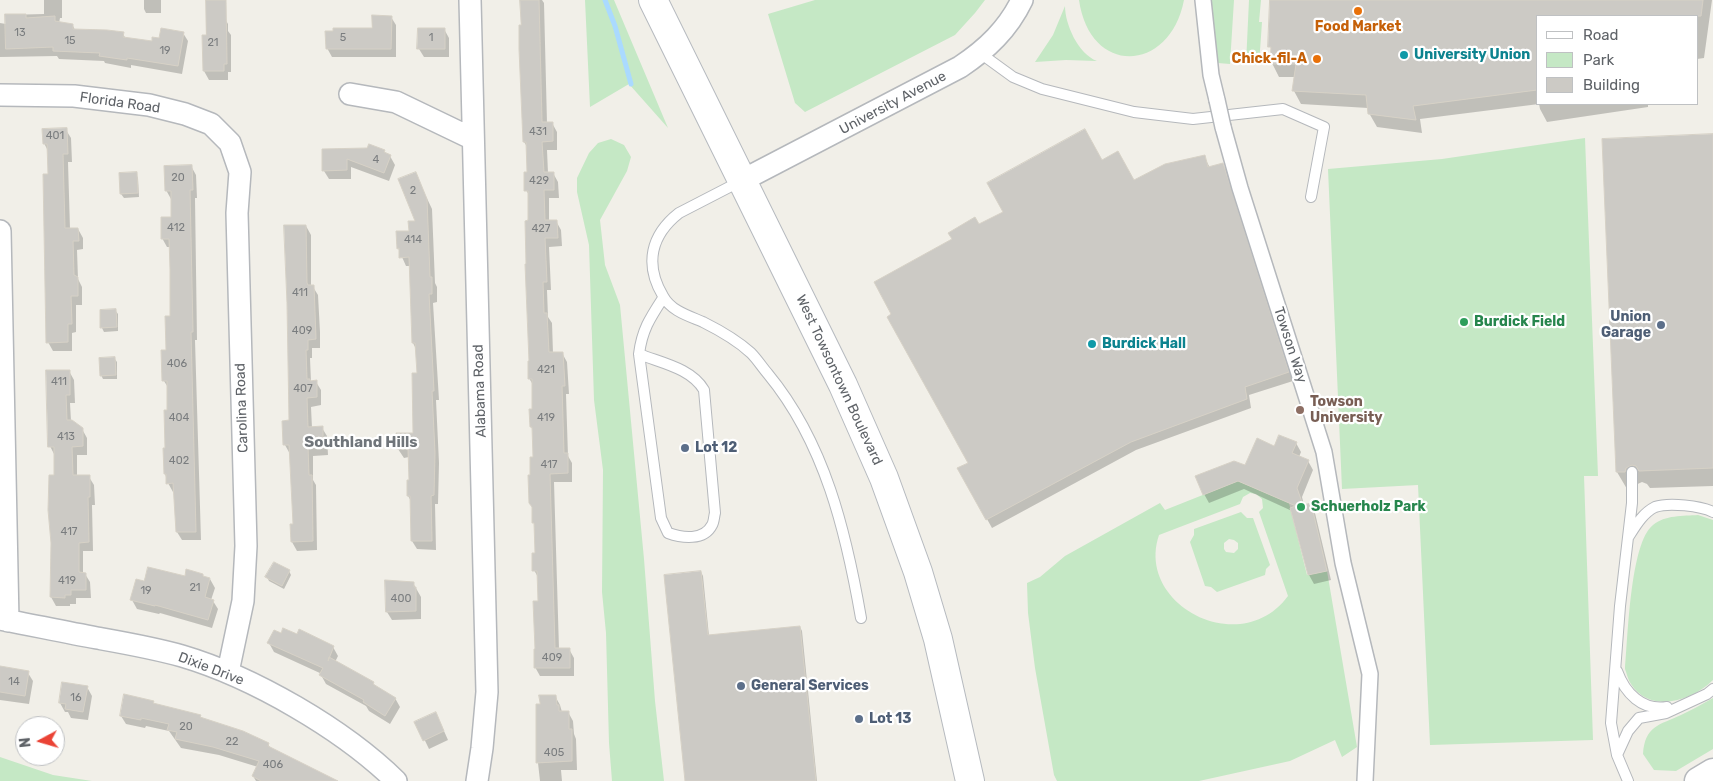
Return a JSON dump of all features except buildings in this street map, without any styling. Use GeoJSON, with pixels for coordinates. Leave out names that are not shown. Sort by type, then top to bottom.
{"type":"FeatureCollection","features":[{"type":"Feature","properties":{"kind":"main road","name":"West Towsontown Boulevard"},"geometry":{"type":"LineString","coordinates":[[653,0],[847,393],[875,455],[904,529],[938,640],[970,781]]}},
{"type":"Feature","properties":{"kind":"street","name":"Alabama Road"},"geometry":{"type":"LineString","coordinates":[[470,0],[487,692],[479,777]]}},
{"type":"Feature","properties":{"kind":"street","name":"University Avenue"},"geometry":{"type":"LineString","coordinates":[[743,180],[960,67],[999,36],[1015,15],[1022,0]]}},
{"type":"Feature","properties":{"kind":"street","name":"Towson Way"},"geometry":{"type":"LineString","coordinates":[[1203,0],[1211,75],[1227,146],[1324,452],[1338,541],[1370,674],[1365,781]]}},
{"type":"Feature","properties":{"kind":"street"},"geometry":{"type":"LineString","coordinates":[[350,94],[396,102],[473,139]]}},
{"type":"Feature","properties":{"kind":"street","name":"Florida Road"},"geometry":{"type":"LineString","coordinates":[[0,95],[74,96],[149,105],[185,114],[211,124],[230,143]]}},
{"type":"Feature","properties":{"kind":"street","name":"Carolina Road"},"geometry":{"type":"LineString","coordinates":[[228,672],[243,601],[246,546],[236,213],[240,172],[230,143]]}},
{"type":"Feature","properties":{"kind":"street"},"geometry":{"type":"LineString","coordinates":[[0,231],[4,620]]}},
{"type":"Feature","properties":{"kind":"street","name":"Dixie Drive"},"geometry":{"type":"LineString","coordinates":[[4,620],[144,647],[182,656],[228,672],[301,710],[348,741],[396,781]]}},
{"type":"Feature","properties":{"kind":"street"},"geometry":{"type":"LineString","coordinates":[[1698,781],[1713,772]]}},
{"type":"Feature","properties":{"kind":"lane"},"geometry":{"type":"LineString","coordinates":[[980,53],[1013,78],[1042,90],[1134,112],[1193,118],[1283,109],[1324,127],[1310,196]]}},
{"type":"Feature","properties":{"kind":"lane"},"geometry":{"type":"LineString","coordinates":[[743,180],[680,213],[662,229],[655,244],[652,271],[663,298],[681,313],[705,323],[751,353],[780,389],[802,422],[818,455],[832,494],[854,579],[861,618]]}},
{"type":"Feature","properties":{"kind":"lane"},"geometry":{"type":"LineString","coordinates":[[639,354],[692,375],[704,390],[715,513],[712,526],[701,535],[681,538],[668,533],[661,518],[639,354],[642,336],[648,320],[663,298]]}},
{"type":"Feature","properties":{"kind":"lane"},"geometry":{"type":"LineString","coordinates":[[1628,781],[1617,755],[1611,723],[1620,606],[1632,503],[1632,472]]}},
{"type":"Feature","properties":{"kind":"lane"},"geometry":{"type":"LineString","coordinates":[[1628,536],[1641,518],[1656,507],[1671,505],[1690,506],[1713,512]]}},
{"type":"Feature","properties":{"kind":"lane"},"geometry":{"type":"LineString","coordinates":[[1616,668],[1621,683],[1627,692],[1648,707],[1660,708],[1684,705]]}},
{"type":"Feature","properties":{"kind":"lane"},"geometry":{"type":"LineString","coordinates":[[1617,755],[1628,731],[1640,718],[1666,713],[1707,694],[1713,689]]}},
{"type":"Feature","properties":{"kind":"green space"},"geometry":{"type":"Polygon","coordinates":[[[585,0],[614,0],[668,128],[629,84],[590,107],[585,0]]]}},
{"type":"Feature","properties":{"kind":"green space"},"geometry":{"type":"Polygon","coordinates":[[[815,0],[985,0],[955,35],[805,112],[795,103],[768,14],[815,0]]]}},
{"type":"Feature","properties":{"kind":"green space"},"geometry":{"type":"Polygon","coordinates":[[[1079,0],[1184,0],[1176,24],[1163,42],[1148,52],[1130,56],[1113,53],[1098,43],[1086,25],[1079,0]]]}},
{"type":"Feature","properties":{"kind":"green space"},"geometry":{"type":"Polygon","coordinates":[[[1211,0],[1234,0],[1230,64],[1218,63],[1211,0]]]}},
{"type":"Feature","properties":{"kind":"green space"},"geometry":{"type":"Polygon","coordinates":[[[1249,0],[1261,0],[1259,22],[1262,22],[1259,65],[1246,64],[1249,0]]]}},
{"type":"Feature","properties":{"kind":"green space"},"geometry":{"type":"Polygon","coordinates":[[[1065,6],[1067,21],[1074,38],[1084,52],[1097,61],[1035,62],[1053,35],[1065,6]]]}},
{"type":"Feature","properties":{"kind":"green space","name":"Burdick Field"},"geometry":{"type":"Polygon","coordinates":[[[1585,138],[1598,476],[1584,476],[1593,740],[1430,745],[1418,485],[1342,489],[1328,169],[1442,159],[1585,138]]]}},
{"type":"Feature","properties":{"kind":"green space"},"geometry":{"type":"Polygon","coordinates":[[[611,139],[624,145],[631,157],[627,171],[600,220],[605,265],[620,305],[644,559],[655,701],[664,781],[612,781],[606,633],[602,592],[603,470],[594,400],[589,245],[577,192],[577,178],[589,153],[598,143],[611,139]]]}},
{"type":"Feature","properties":{"kind":"green space"},"geometry":{"type":"Polygon","coordinates":[[[1238,481],[1289,503],[1307,575],[1327,571],[1357,747],[1342,757],[1335,740],[1290,761],[1199,781],[1057,781],[1054,775],[1035,668],[1028,613],[1027,583],[1040,577],[1065,556],[1160,503],[1165,510],[1238,481]],[[1250,493],[1243,497],[1240,504],[1159,535],[1156,560],[1162,583],[1177,602],[1197,616],[1220,623],[1245,623],[1268,615],[1288,596],[1259,512],[1263,508],[1262,499],[1256,494],[1250,493]]]}},
{"type":"Feature","properties":{"kind":"green space"},"geometry":{"type":"Polygon","coordinates":[[[1241,512],[1247,518],[1253,518],[1270,565],[1266,569],[1265,575],[1217,592],[1211,587],[1205,586],[1190,542],[1194,535],[1194,529],[1241,512]],[[1229,539],[1224,543],[1226,552],[1234,553],[1238,549],[1238,543],[1229,539]]]}},
{"type":"Feature","properties":{"kind":"green space"},"geometry":{"type":"Polygon","coordinates":[[[1698,515],[1713,520],[1713,680],[1694,694],[1683,698],[1671,701],[1649,699],[1639,693],[1631,684],[1625,669],[1629,615],[1639,551],[1645,535],[1653,525],[1663,519],[1698,515]]]}},
{"type":"Feature","properties":{"kind":"green space"},"geometry":{"type":"Polygon","coordinates":[[[1713,698],[1713,749],[1676,771],[1654,770],[1643,754],[1644,745],[1650,732],[1660,724],[1713,698]]]}},
{"type":"Feature","properties":{"kind":"green space"},"geometry":{"type":"Polygon","coordinates":[[[0,757],[15,762],[15,766],[26,766],[53,775],[92,781],[0,781],[0,757]]]}},
{"type":"Feature","properties":{"kind":"waterway"},"geometry":{"type":"LineString","coordinates":[[605,0],[615,26],[631,84]]}},
{"type":"Feature","properties":{"kind":"place","name":"Food Market"},"geometry":{"type":"Point","coordinates":[1358,11]}},
{"type":"Feature","properties":{"kind":"place","name":"University Union"},"geometry":{"type":"Point","coordinates":[1404,55]}},
{"type":"Feature","properties":{"kind":"place","name":"Chick-fil-A"},"geometry":{"type":"Point","coordinates":[1317,59]}},
{"type":"Feature","properties":{"kind":"place","name":"Burdick Field"},"geometry":{"type":"Point","coordinates":[1464,322]}},
{"type":"Feature","properties":{"kind":"place","name":"Union Garage"},"geometry":{"type":"Point","coordinates":[1661,325]}},
{"type":"Feature","properties":{"kind":"place","name":"Burdick Hall"},"geometry":{"type":"Point","coordinates":[1092,344]}},
{"type":"Feature","properties":{"kind":"place","name":"Towson University"},"geometry":{"type":"Point","coordinates":[1300,410]}},
{"type":"Feature","properties":{"kind":"place","name":"Lot 12"},"geometry":{"type":"Point","coordinates":[685,448]}},
{"type":"Feature","properties":{"kind":"place","name":"Schuerholz Park"},"geometry":{"type":"Point","coordinates":[1301,507]}},
{"type":"Feature","properties":{"kind":"place","name":"General Services"},"geometry":{"type":"Point","coordinates":[741,686]}},
{"type":"Feature","properties":{"kind":"place","name":"Lot 13"},"geometry":{"type":"Point","coordinates":[859,719]}},
{"type":"Feature","properties":{"kind":"district","name":"Southland Hills"},"geometry":{"type":"Point","coordinates":[361,443]}}]}
